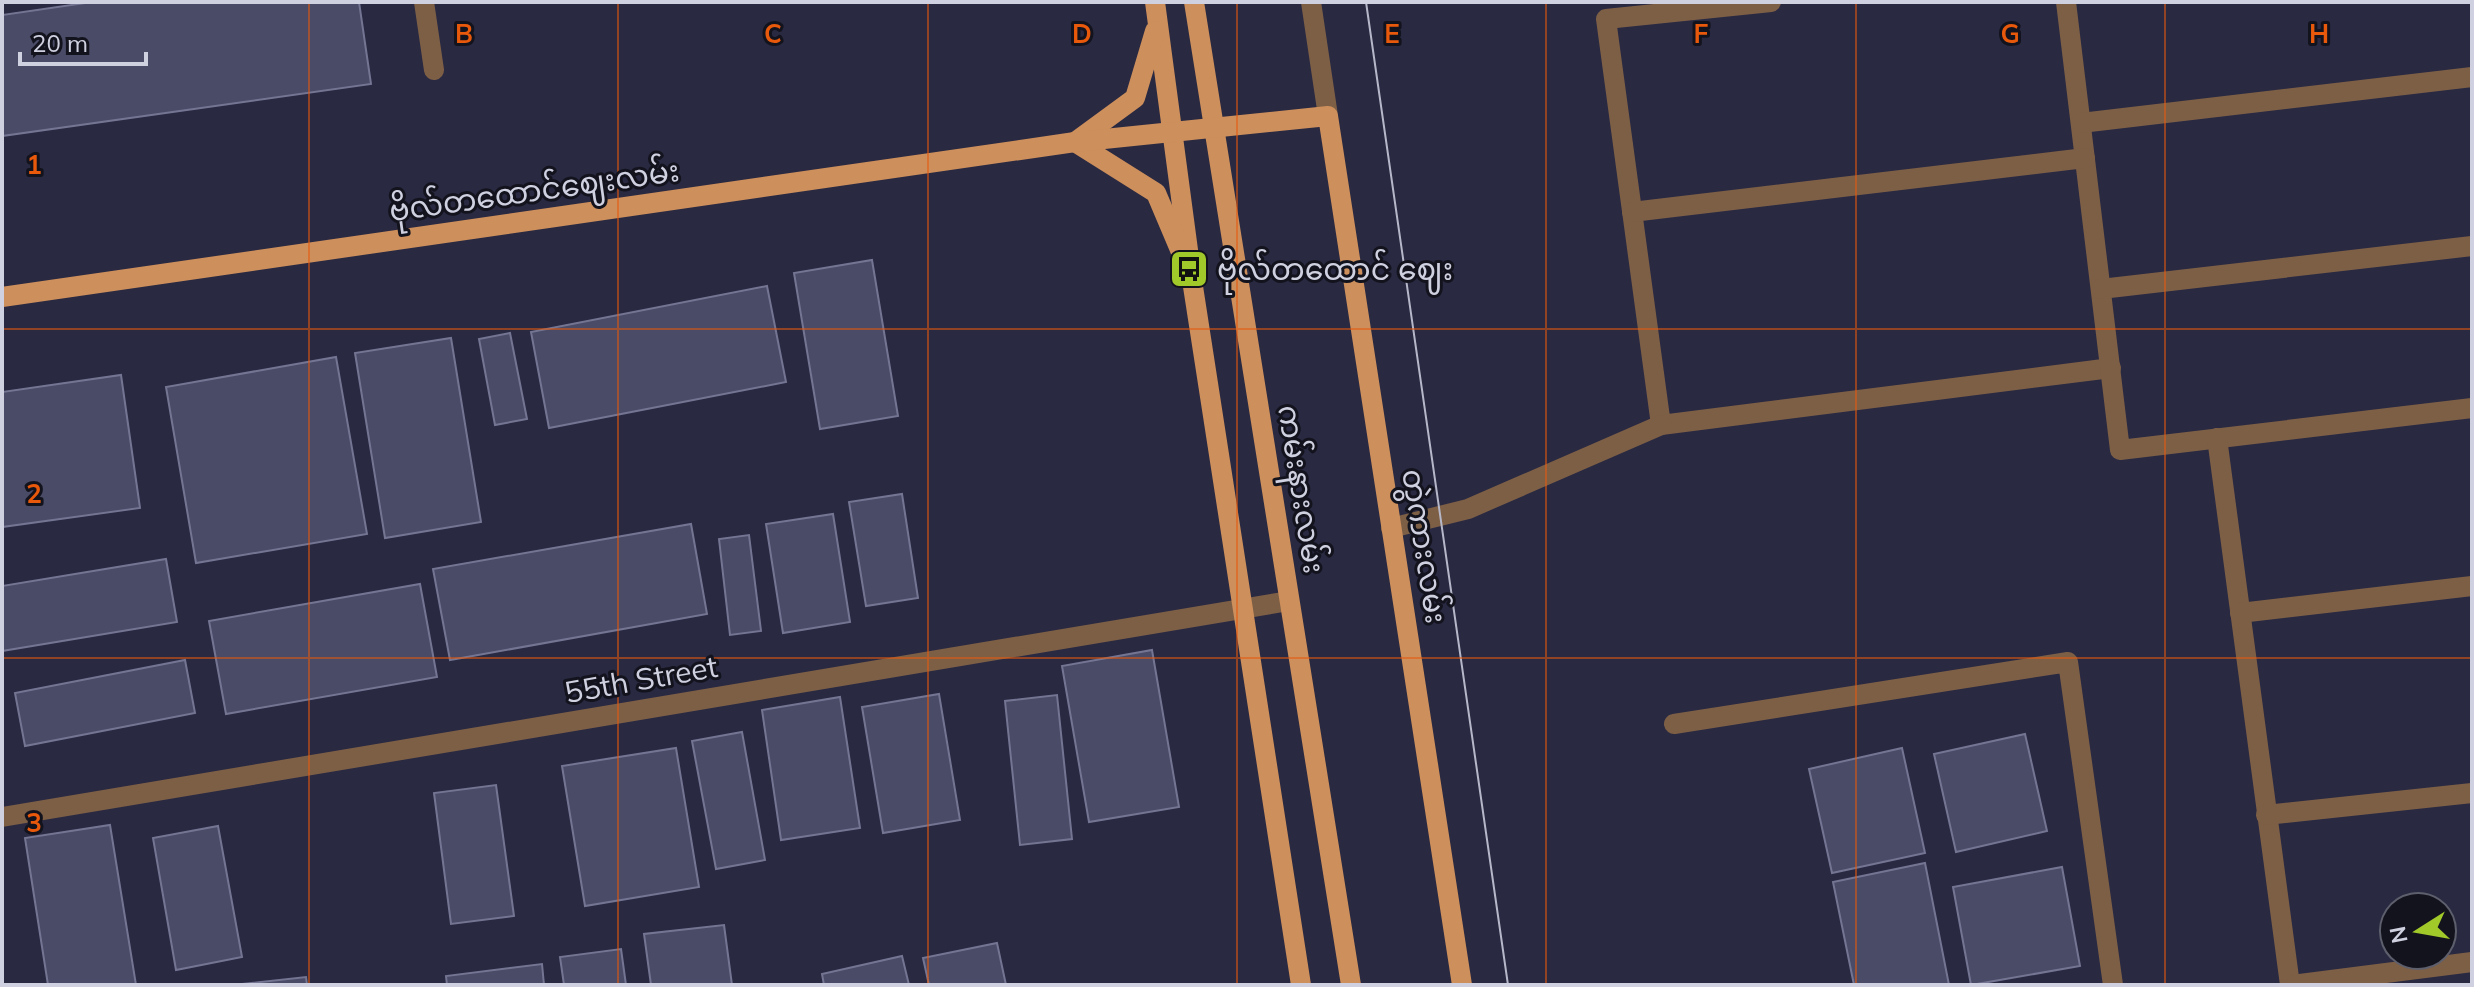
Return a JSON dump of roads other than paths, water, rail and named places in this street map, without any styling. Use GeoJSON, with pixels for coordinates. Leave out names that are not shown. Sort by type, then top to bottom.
{"type":"FeatureCollection","features":[{"type":"Feature","properties":{"kind":"main road","name":"ကမ်းနားလမ်း"},"geometry":{"type":"LineString","coordinates":[[1194,2],[1351,985]]}},
{"type":"Feature","properties":{"kind":"main road"},"geometry":{"type":"LineString","coordinates":[[1156,12],[1192,280],[1301,985]]}},
{"type":"Feature","properties":{"kind":"main road"},"geometry":{"type":"LineString","coordinates":[[1156,12],[1135,98],[1075,142],[1156,193],[1192,280]]}},
{"type":"Feature","properties":{"kind":"main road"},"geometry":{"type":"LineString","coordinates":[[1171,131],[1328,116]]}},
{"type":"Feature","properties":{"kind":"main road","name":"တွဲကားလမ်း"},"geometry":{"type":"LineString","coordinates":[[1328,116],[1462,985]]}},
{"type":"Feature","properties":{"kind":"main road","name":"ဗိုလ်တထောင်ဈေးလမ်း"},"geometry":{"type":"LineString","coordinates":[[2,297],[1075,142],[1171,131]]}},
{"type":"Feature","properties":{"kind":"street"},"geometry":{"type":"LineString","coordinates":[[424,2],[434,70]]}},
{"type":"Feature","properties":{"kind":"street"},"geometry":{"type":"LineString","coordinates":[[1311,2],[1328,116]]}},
{"type":"Feature","properties":{"kind":"street"},"geometry":{"type":"LineString","coordinates":[[1661,425],[1606,19],[1771,2]]}},
{"type":"Feature","properties":{"kind":"street"},"geometry":{"type":"LineString","coordinates":[[2066,2],[2120,450],[2472,408]]}},
{"type":"Feature","properties":{"kind":"street"},"geometry":{"type":"LineString","coordinates":[[2081,123],[2472,77]]}},
{"type":"Feature","properties":{"kind":"street"},"geometry":{"type":"LineString","coordinates":[[1632,212],[2085,158]]}},
{"type":"Feature","properties":{"kind":"street"},"geometry":{"type":"LineString","coordinates":[[2101,289],[2472,246]]}},
{"type":"Feature","properties":{"kind":"street"},"geometry":{"type":"LineString","coordinates":[[1391,528],[1468,509],[1661,425],[2111,368]]}},
{"type":"Feature","properties":{"kind":"street"},"geometry":{"type":"LineString","coordinates":[[2217,438],[2291,985],[2409,978],[2472,962]]}},
{"type":"Feature","properties":{"kind":"street"},"geometry":{"type":"LineString","coordinates":[[2240,613],[2472,586]]}},
{"type":"Feature","properties":{"kind":"street","name":"55th Street"},"geometry":{"type":"LineString","coordinates":[[2,817],[1289,601]]}},
{"type":"Feature","properties":{"kind":"street"},"geometry":{"type":"LineString","coordinates":[[1674,724],[2068,662],[2113,985]]}},
{"type":"Feature","properties":{"kind":"street"},"geometry":{"type":"LineString","coordinates":[[2266,815],[2472,793]]}},
{"type":"Feature","properties":{"kind":"tram line"},"geometry":{"type":"LineString","coordinates":[[1366,2],[1508,985]]}},
{"type":"Feature","properties":{"kind":"place","name":"ဗိုလ်တထောင် ဈေး"},"geometry":{"type":"Point","coordinates":[1189,269]}}]}
